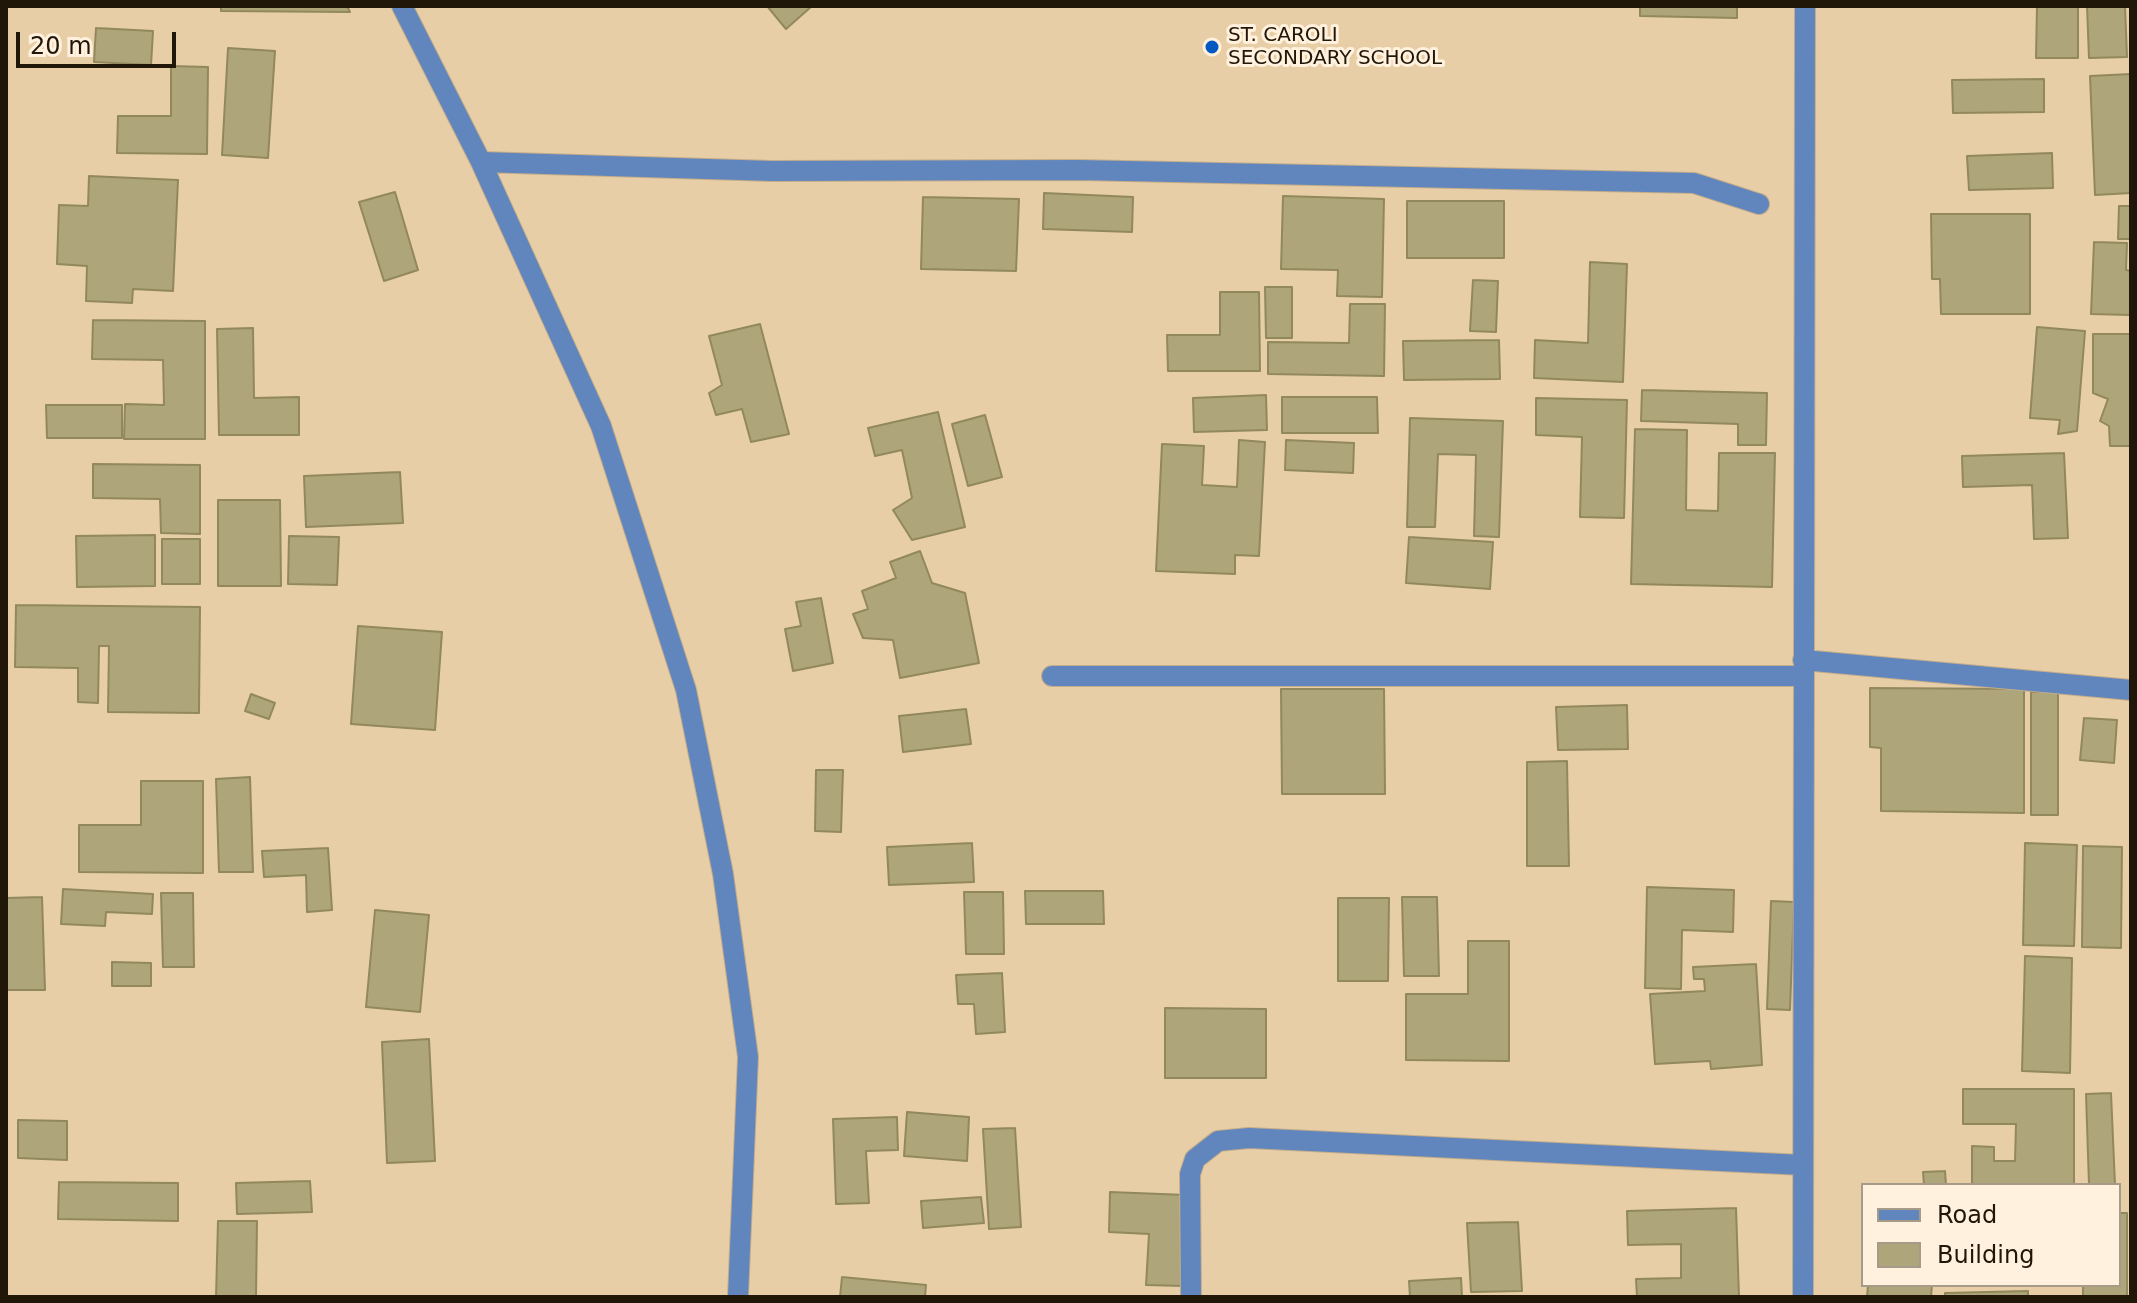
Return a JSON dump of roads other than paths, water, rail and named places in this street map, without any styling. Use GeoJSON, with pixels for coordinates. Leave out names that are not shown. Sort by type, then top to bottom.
{"type":"FeatureCollection","features":[{"type":"Feature","properties":{"kind":"street"},"geometry":{"type":"LineString","coordinates":[[402,6],[481,162],[601,426],[686,690],[723,874],[748,1057],[738,1297]]}},
{"type":"Feature","properties":{"kind":"street"},"geometry":{"type":"LineString","coordinates":[[1803,1297],[1805,6]]}},
{"type":"Feature","properties":{"kind":"street"},"geometry":{"type":"LineString","coordinates":[[481,162],[772,171],[1110,170],[1694,183],[1759,204]]}},
{"type":"Feature","properties":{"kind":"street"},"geometry":{"type":"LineString","coordinates":[[1052,676],[1803,668],[2131,690]]}},
{"type":"Feature","properties":{"kind":"street"},"geometry":{"type":"LineString","coordinates":[[1191,1297],[1190,1174],[1195,1159],[1218,1141],[1249,1138],[1803,1165]]}},
{"type":"Feature","properties":{"kind":"place","name":"ST. CAROLI SECONDARY SCHOOL"},"geometry":{"type":"Point","coordinates":[1212,47]}}]}
